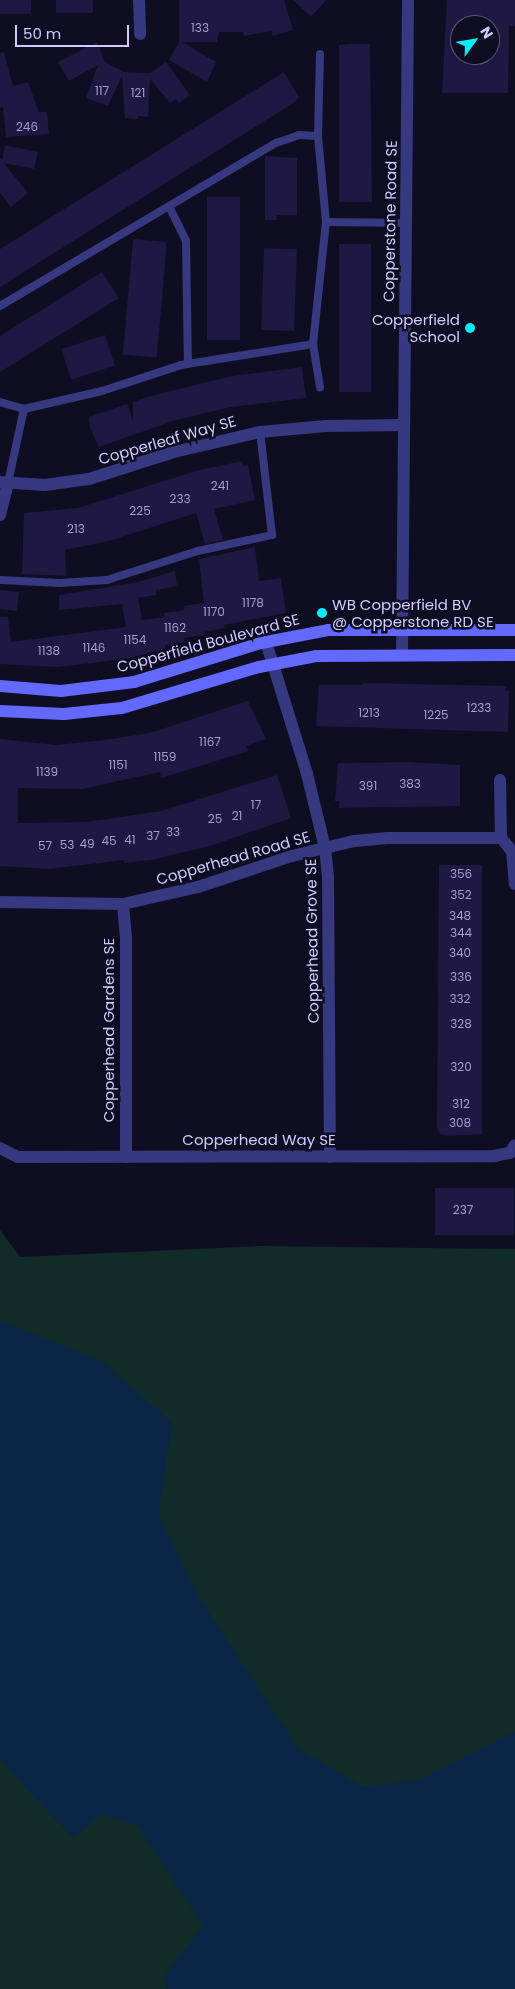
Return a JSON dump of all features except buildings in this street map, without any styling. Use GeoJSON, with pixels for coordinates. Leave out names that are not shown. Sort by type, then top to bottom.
{"type":"FeatureCollection","features":[{"type":"Feature","properties":{"kind":"street"},"geometry":{"type":"LineString","coordinates":[[139,0],[140,34]]}},
{"type":"Feature","properties":{"kind":"street","name":"Copperstone Road SE"},"geometry":{"type":"LineString","coordinates":[[402,653],[408,0]]}},
{"type":"Feature","properties":{"kind":"street","name":"Copperleaf Way SE"},"geometry":{"type":"LineString","coordinates":[[4,483],[45,485],[88,479],[174,452],[260,432],[326,426],[404,425]]}},
{"type":"Feature","properties":{"kind":"street"},"geometry":{"type":"LineString","coordinates":[[0,515],[4,483]]}},
{"type":"Feature","properties":{"kind":"street","name":"Copperfield Boulevard SE"},"geometry":{"type":"LineString","coordinates":[[0,686],[61,691],[134,682],[266,642],[328,630],[402,627],[515,630]]}},
{"type":"Feature","properties":{"kind":"street","name":"Copperhead Grove SE"},"geometry":{"type":"LineString","coordinates":[[266,642],[307,774],[325,848],[330,976],[330,1157]]}},
{"type":"Feature","properties":{"kind":"street"},"geometry":{"type":"LineString","coordinates":[[0,711],[64,714],[122,708],[272,664],[316,656],[402,653],[515,655]]}},
{"type":"Feature","properties":{"kind":"street"},"geometry":{"type":"LineString","coordinates":[[500,780],[501,838],[512,851],[515,884]]}},
{"type":"Feature","properties":{"kind":"street"},"geometry":{"type":"LineString","coordinates":[[325,848],[354,841],[388,838],[501,838]]}},
{"type":"Feature","properties":{"kind":"street","name":"Copperhead Road SE"},"geometry":{"type":"LineString","coordinates":[[0,902],[123,904],[198,887],[325,848]]}},
{"type":"Feature","properties":{"kind":"street","name":"Copperhead Gardens SE"},"geometry":{"type":"LineString","coordinates":[[123,904],[126,938],[126,1157]]}},
{"type":"Feature","properties":{"kind":"street","name":"Copperhead Way SE"},"geometry":{"type":"LineString","coordinates":[[0,1148],[18,1157],[330,1157],[494,1156],[510,1153],[515,1145]]}},
{"type":"Feature","properties":{"kind":"lane"},"geometry":{"type":"LineString","coordinates":[[320,54],[318,136],[326,222],[313,344],[320,387]]}},
{"type":"Feature","properties":{"kind":"lane"},"geometry":{"type":"LineString","coordinates":[[0,306],[276,143],[298,135],[318,136]]}},
{"type":"Feature","properties":{"kind":"lane"},"geometry":{"type":"LineString","coordinates":[[169,206],[186,241],[188,364]]}},
{"type":"Feature","properties":{"kind":"lane"},"geometry":{"type":"LineString","coordinates":[[326,222],[406,223]]}},
{"type":"Feature","properties":{"kind":"lane"},"geometry":{"type":"LineString","coordinates":[[0,402],[24,410],[102,391],[188,364],[313,344]]}},
{"type":"Feature","properties":{"kind":"lane"},"geometry":{"type":"LineString","coordinates":[[4,483],[24,410]]}},
{"type":"Feature","properties":{"kind":"lane"},"geometry":{"type":"LineString","coordinates":[[0,580],[60,583],[107,580],[198,551],[272,535],[260,432]]}},
{"type":"Feature","properties":{"kind":"green space"},"geometry":{"type":"Polygon","coordinates":[[[0,1230],[20,1257],[260,1246],[515,1249],[515,1989],[0,1989],[0,1230]]]}},
{"type":"Feature","properties":{"kind":"water"},"geometry":{"type":"Polygon","coordinates":[[[0,1321],[103,1362],[172,1423],[158,1515],[197,1594],[298,1749],[363,1787],[419,1780],[515,1732],[515,1989],[167,1989],[164,1977],[203,1926],[138,1826],[102,1814],[73,1838],[0,1760],[0,1321]]]}},
{"type":"Feature","properties":{"kind":"place","name":"Copperfield School"},"geometry":{"type":"Point","coordinates":[470,328]}},
{"type":"Feature","properties":{"kind":"place","name":"WB Copperfield BV @ Copperstone RD SE"},"geometry":{"type":"Point","coordinates":[322,613]}}]}
